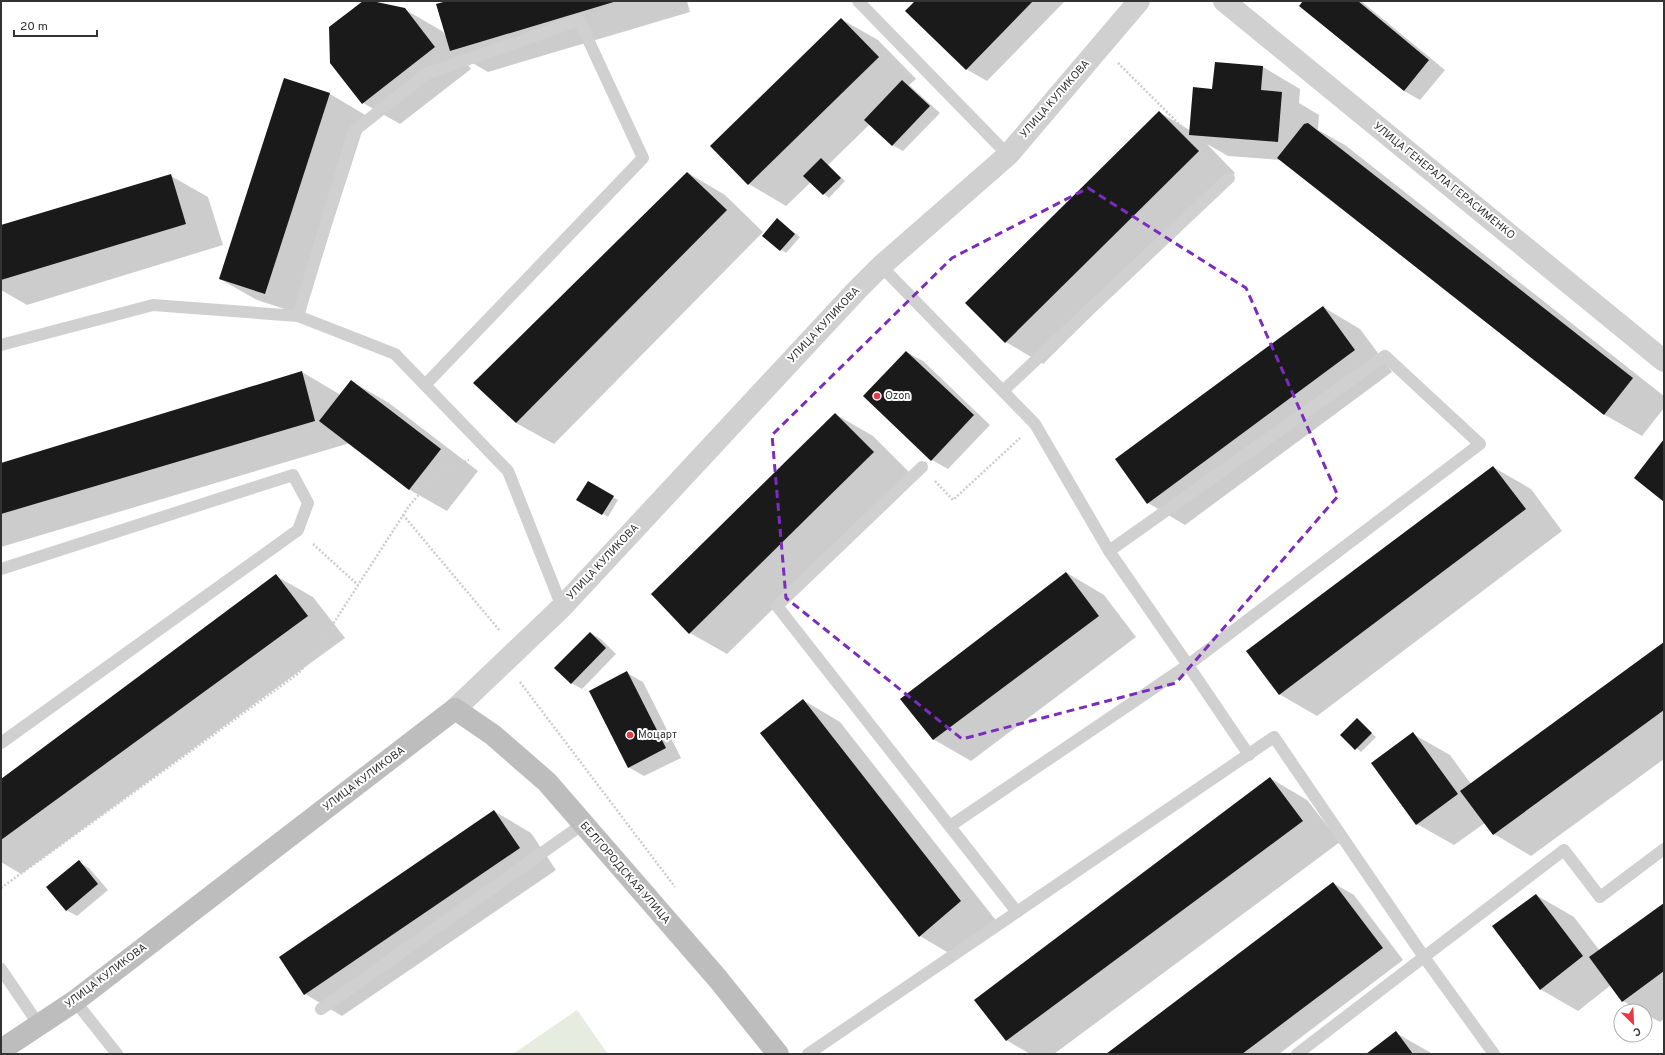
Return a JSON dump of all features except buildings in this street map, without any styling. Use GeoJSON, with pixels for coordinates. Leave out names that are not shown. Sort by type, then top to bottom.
{"type":"FeatureCollection","features":[{"type":"Feature","properties":{"kind":"main road","name":"БЕЛГОРОДСКАЯ УЛИЦА"},"geometry":{"type":"LineString","coordinates":[[455,709],[493,735],[547,782],[718,979],[778,1054]]}},
{"type":"Feature","properties":{"kind":"main road","name":"УЛИЦА КУЛИКОВА"},"geometry":{"type":"LineString","coordinates":[[1,1050],[76,1001],[455,709]]}},
{"type":"Feature","properties":{"kind":"street","name":"УЛИЦА КУЛИКОВА"},"geometry":{"type":"LineString","coordinates":[[455,709],[562,607],[856,290],[881,266],[1008,154],[1139,1]]}},
{"type":"Feature","properties":{"kind":"street","name":"УЛИЦА ГЕНЕРАЛА ГЕРАСИМЕНКО"},"geometry":{"type":"LineString","coordinates":[[1224,1],[1664,361]]}},
{"type":"Feature","properties":{"kind":"lane"},"geometry":{"type":"LineString","coordinates":[[858,1],[1008,154]]}},
{"type":"Feature","properties":{"kind":"lane"},"geometry":{"type":"LineString","coordinates":[[298,316],[354,131],[426,74],[579,20],[643,158],[425,385]]}},
{"type":"Feature","properties":{"kind":"lane"},"geometry":{"type":"LineString","coordinates":[[1003,391],[1229,178]]}},
{"type":"Feature","properties":{"kind":"lane"},"geometry":{"type":"LineString","coordinates":[[881,266],[1035,424],[1109,551],[1249,755]]}},
{"type":"Feature","properties":{"kind":"lane"},"geometry":{"type":"LineString","coordinates":[[1,345],[153,305],[298,316],[395,354],[508,471],[562,607]]}},
{"type":"Feature","properties":{"kind":"lane"},"geometry":{"type":"LineString","coordinates":[[950,826],[1188,665],[1480,444],[1385,356],[1109,551]]}},
{"type":"Feature","properties":{"kind":"lane"},"geometry":{"type":"LineString","coordinates":[[922,467],[777,606],[1017,912]]}},
{"type":"Feature","properties":{"kind":"lane"},"geometry":{"type":"LineString","coordinates":[[1,569],[294,475],[308,504],[298,530],[1,743]]}},
{"type":"Feature","properties":{"kind":"lane"},"geometry":{"type":"LineString","coordinates":[[808,1054],[1274,737],[1424,957],[1494,1054]]}},
{"type":"Feature","properties":{"kind":"lane"},"geometry":{"type":"LineString","coordinates":[[321,1009],[583,824]]}},
{"type":"Feature","properties":{"kind":"lane"},"geometry":{"type":"LineString","coordinates":[[1297,1054],[1564,850],[1600,897],[1664,849]]}},
{"type":"Feature","properties":{"kind":"lane"},"geometry":{"type":"LineString","coordinates":[[1,969],[39,1025]]}},
{"type":"Feature","properties":{"kind":"lane"},"geometry":{"type":"LineString","coordinates":[[76,1001],[117,1054]]}},
{"type":"Feature","properties":{"kind":"path"},"geometry":{"type":"LineString","coordinates":[[1101,46],[1184,129],[1188,138],[1229,178]]}},
{"type":"Feature","properties":{"kind":"path"},"geometry":{"type":"LineString","coordinates":[[922,467],[953,500],[1035,424]]}},
{"type":"Feature","properties":{"kind":"path"},"geometry":{"type":"LineString","coordinates":[[1,888],[299,673],[315,652],[409,506],[438,473],[458,464],[491,453]]}},
{"type":"Feature","properties":{"kind":"path"},"geometry":{"type":"LineString","coordinates":[[403,515],[526,661],[517,671],[517,678],[676,890]]}},
{"type":"Feature","properties":{"kind":"path"},"geometry":{"type":"LineString","coordinates":[[298,530],[358,585]]}},
{"type":"Feature","properties":{"kind":"highlighted area"},"geometry":{"type":"Polygon","coordinates":[[[1088,188],[1246,288],[1338,496],[1176,683],[962,739],[786,598],[772,435],[952,258],[1088,188]]]}},
{"type":"Feature","properties":{"kind":"shaded area"},"geometry":{"type":"Polygon","coordinates":[[[577,1010],[608,1054],[513,1054],[577,1010]]]}},
{"type":"Feature","properties":{"kind":"place","name":"Ozon"},"geometry":{"type":"Point","coordinates":[877,396]}},
{"type":"Feature","properties":{"kind":"place","name":"Моцарт"},"geometry":{"type":"Point","coordinates":[630,735]}}]}
